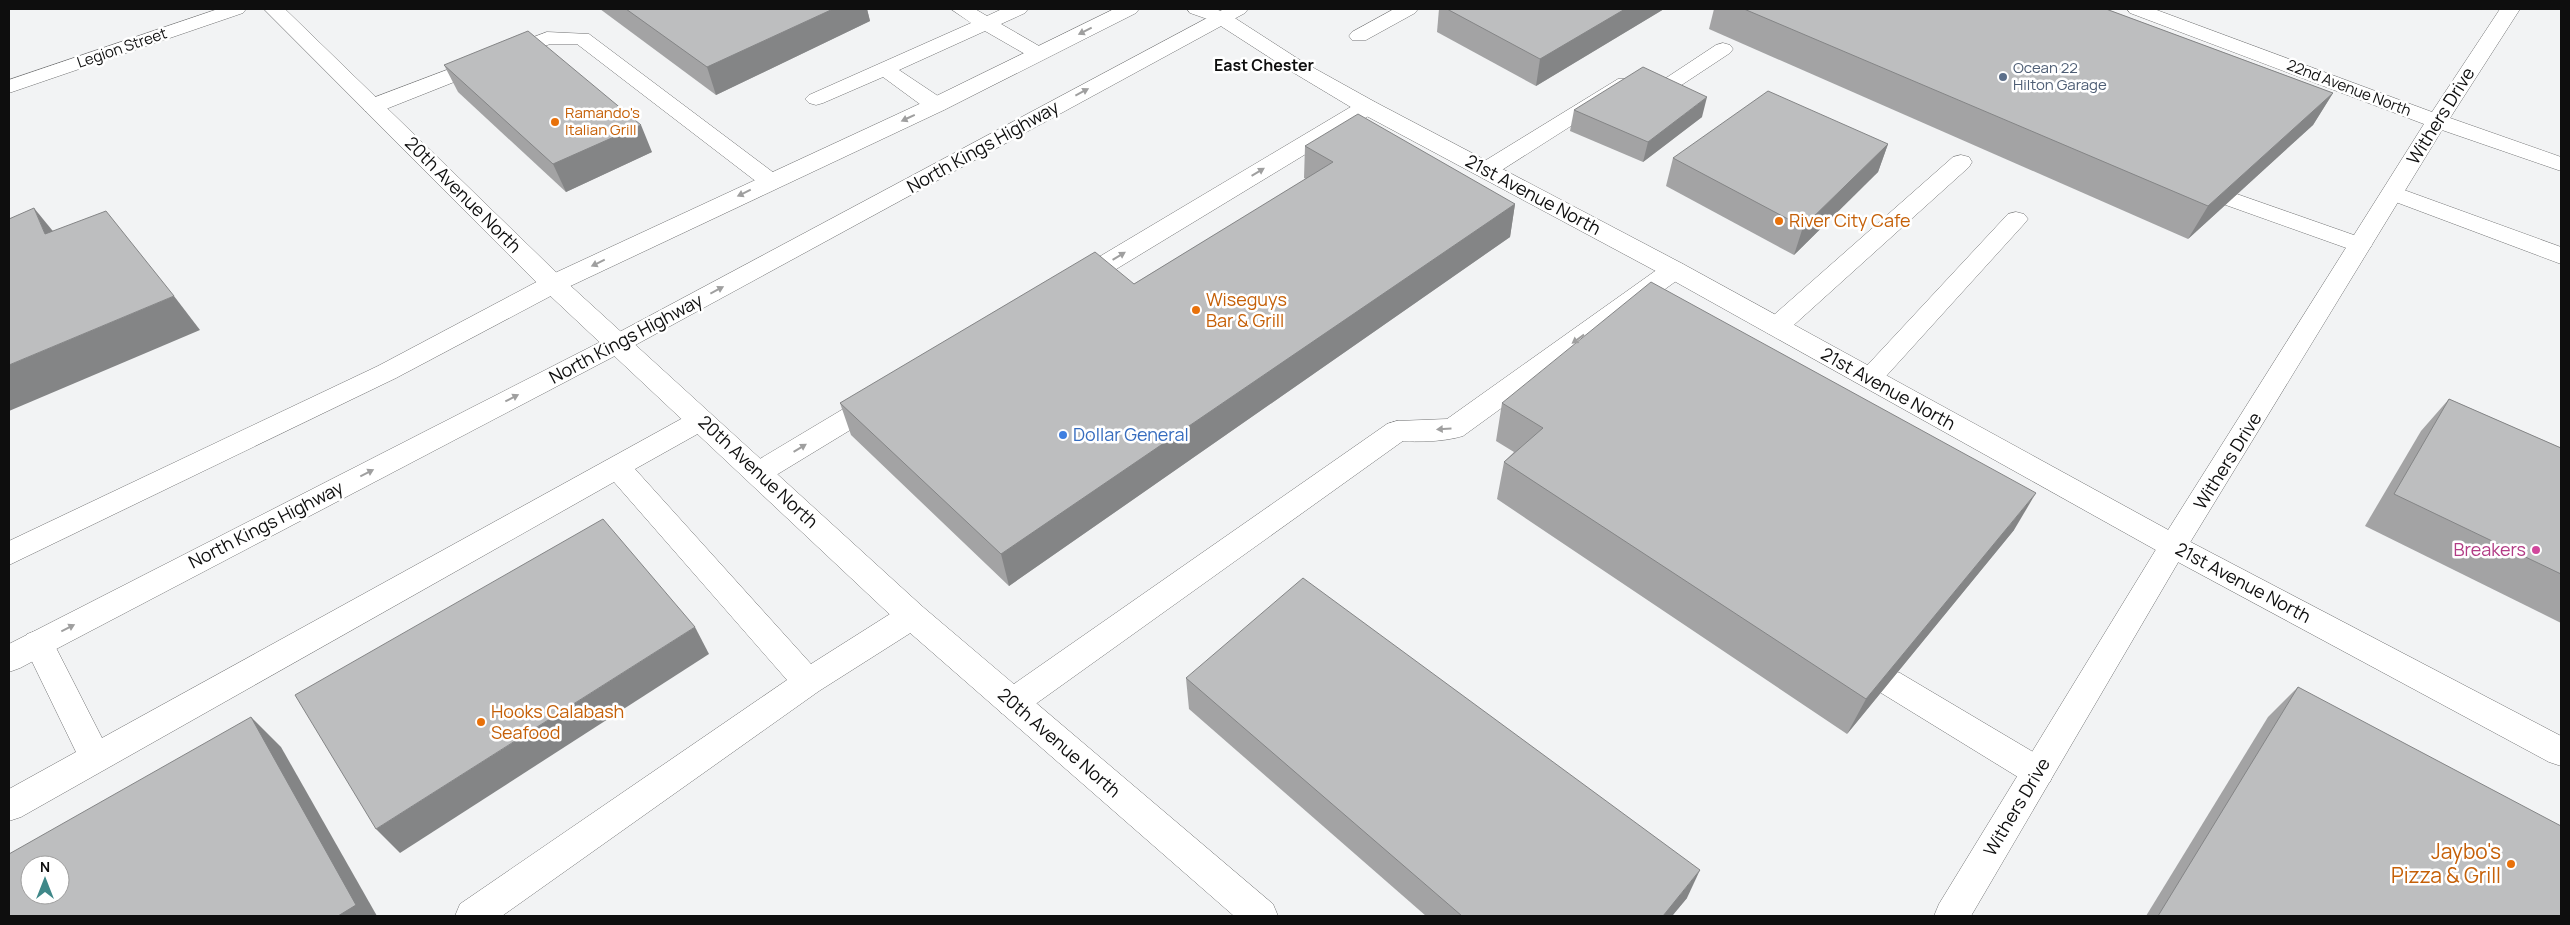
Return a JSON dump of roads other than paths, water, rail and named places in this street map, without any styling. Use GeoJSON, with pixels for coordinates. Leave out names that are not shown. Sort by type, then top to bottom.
{"type":"FeatureCollection","features":[{"type":"Feature","properties":{"kind":"street","name":"Legion Street"},"geometry":{"type":"LineString","coordinates":[[9,88],[236,9]]}},
{"type":"Feature","properties":{"kind":"street","name":"20th Avenue North"},"geometry":{"type":"LineString","coordinates":[[274,9],[553,284],[912,616],[1260,916]]}},
{"type":"Feature","properties":{"kind":"street"},"geometry":{"type":"LineString","coordinates":[[961,9],[1039,54]]}},
{"type":"Feature","properties":{"kind":"street"},"geometry":{"type":"LineString","coordinates":[[816,99],[1018,9]]}},
{"type":"Feature","properties":{"kind":"street"},"geometry":{"type":"LineString","coordinates":[[9,554],[387,372],[553,284],[770,180],[936,104],[1129,9]]}},
{"type":"Feature","properties":{"kind":"street","name":"21st Avenue North"},"geometry":{"type":"LineString","coordinates":[[1197,9],[1225,12],[1296,66],[1367,107],[1674,270],[2173,546],[2561,752]]}},
{"type":"Feature","properties":{"kind":"street"},"geometry":{"type":"LineString","coordinates":[[1359,36],[1408,9]]}},
{"type":"Feature","properties":{"kind":"street","name":"22nd Avenue North"},"geometry":{"type":"LineString","coordinates":[[2137,9],[2437,121],[2561,164]]}},
{"type":"Feature","properties":{"kind":"street","name":"Withers Drive"},"geometry":{"type":"LineString","coordinates":[[1952,916],[2173,546],[2437,121],[2510,9]]}},
{"type":"Feature","properties":{"kind":"street","name":"North Kings Highway"},"geometry":{"type":"LineString","coordinates":[[9,659],[619,343],[983,148],[1225,12]]}},
{"type":"Feature","properties":{"kind":"street"},"geometry":{"type":"LineString","coordinates":[[373,106],[547,38],[582,38],[770,180]]}},
{"type":"Feature","properties":{"kind":"street"},"geometry":{"type":"LineString","coordinates":[[1486,170],[1625,83],[1670,84],[1723,49]]}},
{"type":"Feature","properties":{"kind":"street"},"geometry":{"type":"LineString","coordinates":[[885,69],[936,104]]}},
{"type":"Feature","properties":{"kind":"street"},"geometry":{"type":"LineString","coordinates":[[1054,295],[1367,107]]}},
{"type":"Feature","properties":{"kind":"street"},"geometry":{"type":"LineString","coordinates":[[1776,327],[1961,162]]}},
{"type":"Feature","properties":{"kind":"street"},"geometry":{"type":"LineString","coordinates":[[2393,193],[2561,256]]}},
{"type":"Feature","properties":{"kind":"street"},"geometry":{"type":"LineString","coordinates":[[2230,199],[2360,245]]}},
{"type":"Feature","properties":{"kind":"street"},"geometry":{"type":"LineString","coordinates":[[1870,378],[2016,219]]}},
{"type":"Feature","properties":{"kind":"street"},"geometry":{"type":"LineString","coordinates":[[1012,702],[1397,431],[1453,429],[1674,270]]}},
{"type":"Feature","properties":{"kind":"street"},"geometry":{"type":"LineString","coordinates":[[758,473],[902,386]]}},
{"type":"Feature","properties":{"kind":"street"},"geometry":{"type":"LineString","coordinates":[[9,806],[701,420]]}},
{"type":"Feature","properties":{"kind":"street"},"geometry":{"type":"LineString","coordinates":[[617,467],[808,682]]}},
{"type":"Feature","properties":{"kind":"street"},"geometry":{"type":"LineString","coordinates":[[473,916],[808,682],[912,616]]}},
{"type":"Feature","properties":{"kind":"street"},"geometry":{"type":"LineString","coordinates":[[38,643],[95,757]]}},
{"type":"Feature","properties":{"kind":"street"},"geometry":{"type":"LineString","coordinates":[[1889,682],[2038,772]]}},
{"type":"Feature","properties":{"kind":"place","name":"Ocean 22 Hilton Garage"},"geometry":{"type":"Point","coordinates":[2003,77]}},
{"type":"Feature","properties":{"kind":"place","name":"Ramando's Italian Grill"},"geometry":{"type":"Point","coordinates":[555,122]}},
{"type":"Feature","properties":{"kind":"place","name":"River City Cafe"},"geometry":{"type":"Point","coordinates":[1779,221]}},
{"type":"Feature","properties":{"kind":"place","name":"Wiseguys Bar & Grill"},"geometry":{"type":"Point","coordinates":[1196,310]}},
{"type":"Feature","properties":{"kind":"place","name":"Dollar General"},"geometry":{"type":"Point","coordinates":[1063,435]}},
{"type":"Feature","properties":{"kind":"place","name":"Breakers"},"geometry":{"type":"Point","coordinates":[2536,550]}},
{"type":"Feature","properties":{"kind":"place","name":"Hooks Calabash Seafood"},"geometry":{"type":"Point","coordinates":[481,722]}},
{"type":"Feature","properties":{"kind":"place","name":"Jaybo's Pizza & Grill"},"geometry":{"type":"Point","coordinates":[2511,864]}},
{"type":"Feature","properties":{"kind":"district","name":"East Chester"},"geometry":{"type":"Point","coordinates":[1264,65]}}]}
